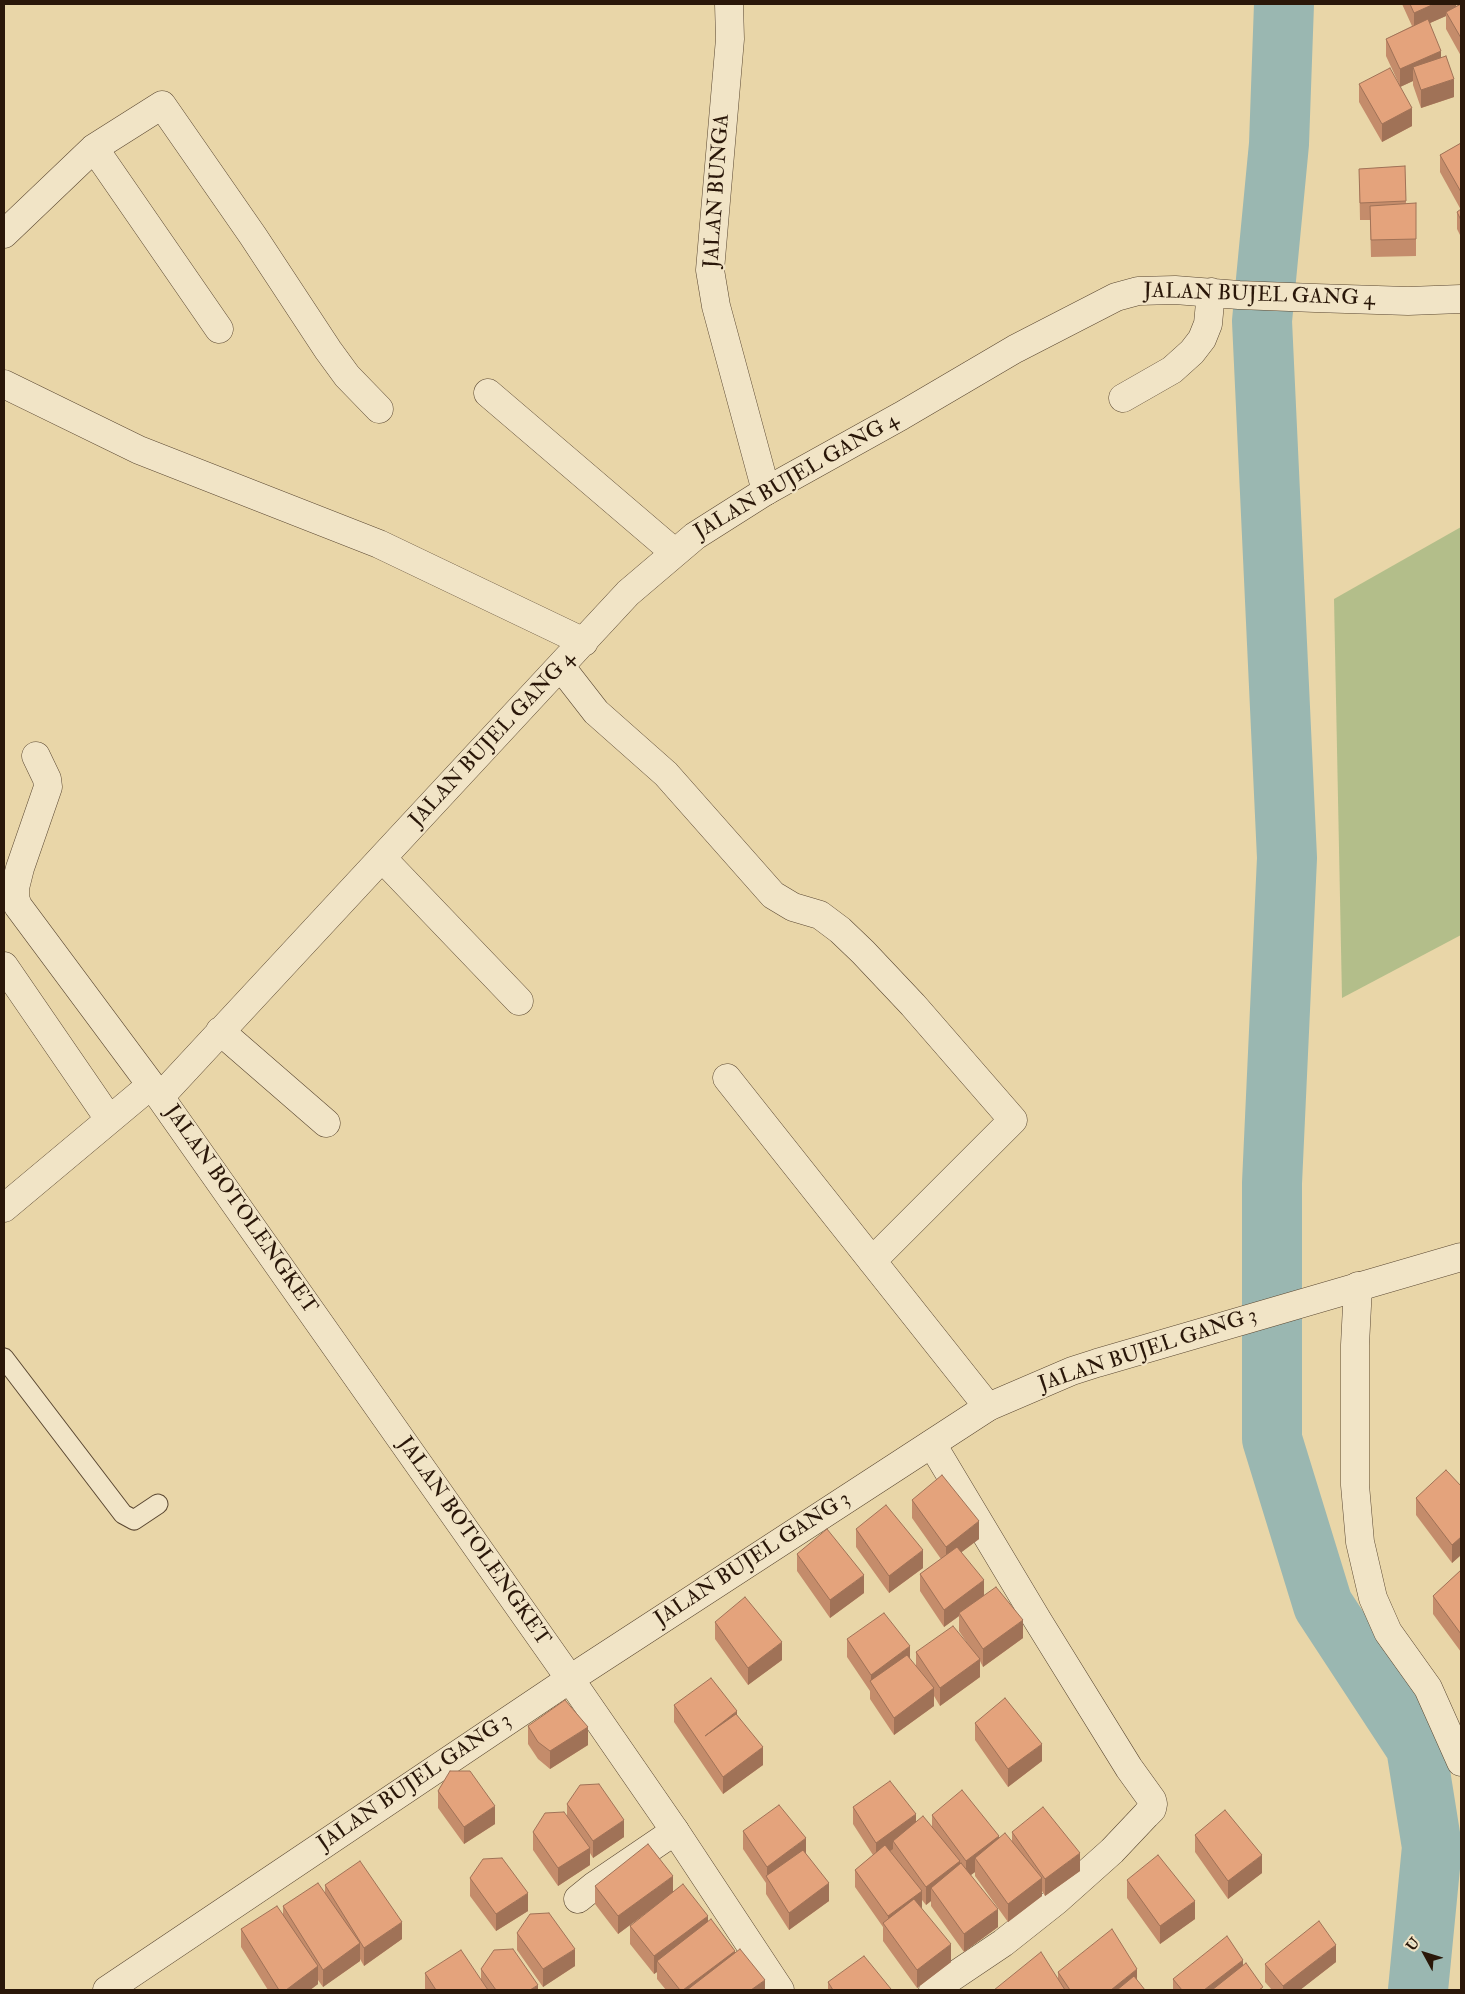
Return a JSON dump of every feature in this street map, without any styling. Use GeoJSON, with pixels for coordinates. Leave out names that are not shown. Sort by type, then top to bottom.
{"type":"FeatureCollection","features":[{"type":"Feature","properties":{"kind":"street","name":"JALAN BUNGA"},"geometry":{"type":"LineString","coordinates":[[729,4],[730,39],[710,270],[716,306],[766,491]]}},
{"type":"Feature","properties":{"kind":"street"},"geometry":{"type":"LineString","coordinates":[[4,234],[94,148],[162,105],[253,236],[328,350],[347,376],[379,409]]}},
{"type":"Feature","properties":{"kind":"street"},"geometry":{"type":"LineString","coordinates":[[94,148],[219,329]]}},
{"type":"Feature","properties":{"kind":"street","name":"JALAN BUJEL GANG 4"},"geometry":{"type":"LineString","coordinates":[[4,1208],[108,1119],[156,1091],[220,1031],[605,620],[628,593],[695,536],[766,491],[901,416],[1015,349],[1116,297],[1138,291],[1155,290],[1408,301],[1461,299]]}},
{"type":"Feature","properties":{"kind":"street"},"geometry":{"type":"LineString","coordinates":[[1123,398],[1172,370],[1192,352],[1202,339],[1208,324],[1211,292]]}},
{"type":"Feature","properties":{"kind":"street"},"geometry":{"type":"LineString","coordinates":[[4,384],[139,450],[379,544],[584,642]]}},
{"type":"Feature","properties":{"kind":"street"},"geometry":{"type":"LineString","coordinates":[[488,393],[674,552]]}},
{"type":"Feature","properties":{"kind":"street"},"geometry":{"type":"LineString","coordinates":[[561,666],[596,712],[666,774],[774,895],[793,907],[820,915],[840,930],[863,952],[1013,1120],[872,1261]]}},
{"type":"Feature","properties":{"kind":"street","name":"JALAN BOTOLENGKET"},"geometry":{"type":"LineString","coordinates":[[36,756],[47,778],[48,787],[20,868],[15,898],[18,906],[156,1091],[570,1679],[675,1831],[780,1990]]}},
{"type":"Feature","properties":{"kind":"street"},"geometry":{"type":"LineString","coordinates":[[382,858],[519,1001]]}},
{"type":"Feature","properties":{"kind":"street"},"geometry":{"type":"LineString","coordinates":[[4,966],[108,1119]]}},
{"type":"Feature","properties":{"kind":"street"},"geometry":{"type":"LineString","coordinates":[[220,1031],[326,1123]]}},
{"type":"Feature","properties":{"kind":"street"},"geometry":{"type":"LineString","coordinates":[[727,1078],[988,1407]]}},
{"type":"Feature","properties":{"kind":"street","name":"JALAN BUJEL GANG 3"},"geometry":{"type":"LineString","coordinates":[[107,1990],[570,1679],[988,1407],[1072,1371],[1461,1257]]}},
{"type":"Feature","properties":{"kind":"street"},"geometry":{"type":"LineString","coordinates":[[1347,1289],[1355,1345],[1355,1484],[1360,1542],[1373,1598],[1388,1632],[1428,1688],[1461,1762]]}},
{"type":"Feature","properties":{"kind":"street"},"geometry":{"type":"LineString","coordinates":[[932,1444],[1038,1620],[1153,1804],[1146,1816],[1112,1851],[1056,1901],[1003,1942],[933,1990]]}},
{"type":"Feature","properties":{"kind":"street"},"geometry":{"type":"LineString","coordinates":[[578,1899],[675,1831]]}},
{"type":"Feature","properties":{"kind":"lane"},"geometry":{"type":"LineString","coordinates":[[4,1358],[123,1514],[134,1520],[158,1504]]}},
{"type":"Feature","properties":{"kind":"green space"},"geometry":{"type":"Polygon","coordinates":[[[1461,527],[1461,935],[1342,998],[1334,599],[1461,527]]]}},
{"type":"Feature","properties":{"kind":"building"},"geometry":{"type":"Polygon","coordinates":[[[1410,4],[1434,4],[1414,13],[1410,4]]]}},
{"type":"Feature","properties":{"kind":"building"},"geometry":{"type":"Polygon","coordinates":[[[1461,4],[1461,38],[1446,12],[1461,4]]]}},
{"type":"Feature","properties":{"kind":"building"},"geometry":{"type":"Polygon","coordinates":[[[1428,19],[1441,51],[1400,69],[1386,39],[1428,19]]]}},
{"type":"Feature","properties":{"kind":"building"},"geometry":{"type":"Polygon","coordinates":[[[1446,56],[1454,79],[1421,90],[1413,67],[1446,56]]]}},
{"type":"Feature","properties":{"kind":"building"},"geometry":{"type":"Polygon","coordinates":[[[1390,68],[1412,108],[1382,124],[1359,84],[1390,68]]]}},
{"type":"Feature","properties":{"kind":"building"},"geometry":{"type":"Polygon","coordinates":[[[1461,143],[1461,192],[1440,155],[1461,143]]]}},
{"type":"Feature","properties":{"kind":"building"},"geometry":{"type":"Polygon","coordinates":[[[1405,166],[1406,201],[1360,203],[1359,169],[1405,166]]]}},
{"type":"Feature","properties":{"kind":"building"},"geometry":{"type":"Polygon","coordinates":[[[1416,203],[1416,239],[1371,240],[1370,206],[1416,203]]]}},
{"type":"Feature","properties":{"kind":"building"},"geometry":{"type":"Polygon","coordinates":[[[1461,209],[1461,220],[1457,212],[1461,209]]]}},
{"type":"Feature","properties":{"kind":"building"},"geometry":{"type":"Polygon","coordinates":[[[1446,1470],[1461,1486],[1461,1537],[1452,1545],[1416,1498],[1446,1470]]]}},
{"type":"Feature","properties":{"kind":"building"},"geometry":{"type":"Polygon","coordinates":[[[942,1475],[979,1521],[946,1547],[912,1500],[942,1475]]]}},
{"type":"Feature","properties":{"kind":"building"},"geometry":{"type":"Polygon","coordinates":[[[886,1505],[923,1550],[889,1576],[856,1529],[886,1505]]]}},
{"type":"Feature","properties":{"kind":"building"},"geometry":{"type":"Polygon","coordinates":[[[827,1529],[864,1575],[830,1600],[797,1554],[827,1529]]]}},
{"type":"Feature","properties":{"kind":"building"},"geometry":{"type":"Polygon","coordinates":[[[957,1547],[984,1580],[944,1610],[920,1574],[957,1547]]]}},
{"type":"Feature","properties":{"kind":"building"},"geometry":{"type":"Polygon","coordinates":[[[1461,1570],[1461,1634],[1433,1596],[1461,1570]]]}},
{"type":"Feature","properties":{"kind":"building"},"geometry":{"type":"Polygon","coordinates":[[[996,1587],[1023,1620],[983,1649],[959,1613],[996,1587]]]}},
{"type":"Feature","properties":{"kind":"building"},"geometry":{"type":"Polygon","coordinates":[[[745,1597],[782,1642],[748,1668],[715,1622],[745,1597]]]}},
{"type":"Feature","properties":{"kind":"building"},"geometry":{"type":"Polygon","coordinates":[[[884,1613],[910,1646],[871,1675],[847,1639],[884,1613]]]}},
{"type":"Feature","properties":{"kind":"building"},"geometry":{"type":"Polygon","coordinates":[[[953,1626],[980,1659],[940,1688],[916,1652],[953,1626]]]}},
{"type":"Feature","properties":{"kind":"building"},"geometry":{"type":"Polygon","coordinates":[[[907,1655],[934,1688],[894,1718],[870,1681],[907,1655]]]}},
{"type":"Feature","properties":{"kind":"building"},"geometry":{"type":"Polygon","coordinates":[[[711,1678],[737,1711],[705,1736],[736,1714],[763,1747],[723,1777],[674,1705],[711,1678]]]}},
{"type":"Feature","properties":{"kind":"building"},"geometry":{"type":"Polygon","coordinates":[[[1005,1698],[1042,1744],[1008,1769],[975,1723],[1005,1698]]]}},
{"type":"Feature","properties":{"kind":"building"},"geometry":{"type":"Polygon","coordinates":[[[565,1700],[588,1727],[550,1751],[538,1742],[528,1726],[565,1700]]]}},
{"type":"Feature","properties":{"kind":"building"},"geometry":{"type":"Polygon","coordinates":[[[450,1771],[470,1771],[495,1806],[464,1827],[438,1791],[450,1771]]]}},
{"type":"Feature","properties":{"kind":"building"},"geometry":{"type":"Polygon","coordinates":[[[890,1781],[916,1814],[876,1843],[853,1807],[890,1781]]]}},
{"type":"Feature","properties":{"kind":"building"},"geometry":{"type":"Polygon","coordinates":[[[599,1784],[624,1820],[593,1841],[567,1804],[580,1785],[599,1784]]]}},
{"type":"Feature","properties":{"kind":"building"},"geometry":{"type":"Polygon","coordinates":[[[962,1790],[999,1836],[966,1861],[932,1815],[962,1790]]]}},
{"type":"Feature","properties":{"kind":"building"},"geometry":{"type":"Polygon","coordinates":[[[779,1805],[806,1838],[767,1867],[743,1831],[779,1805]]]}},
{"type":"Feature","properties":{"kind":"building"},"geometry":{"type":"Polygon","coordinates":[[[1043,1807],[1080,1853],[1045,1879],[1012,1832],[1043,1807]]]}},
{"type":"Feature","properties":{"kind":"building"},"geometry":{"type":"Polygon","coordinates":[[[1225,1810],[1262,1855],[1228,1881],[1195,1835],[1225,1810]]]}},
{"type":"Feature","properties":{"kind":"building"},"geometry":{"type":"Polygon","coordinates":[[[564,1812],[590,1848],[558,1868],[533,1832],[545,1813],[564,1812]]]}},
{"type":"Feature","properties":{"kind":"building"},"geometry":{"type":"Polygon","coordinates":[[[923,1816],[960,1861],[926,1887],[893,1841],[923,1816]]]}},
{"type":"Feature","properties":{"kind":"building"},"geometry":{"type":"Polygon","coordinates":[[[1005,1833],[1042,1878],[1008,1904],[975,1858],[1005,1833]]]}},
{"type":"Feature","properties":{"kind":"building"},"geometry":{"type":"Polygon","coordinates":[[[648,1844],[673,1876],[618,1916],[595,1886],[648,1844]]]}},
{"type":"Feature","properties":{"kind":"building"},"geometry":{"type":"Polygon","coordinates":[[[885,1845],[922,1891],[888,1916],[855,1870],[885,1845]]]}},
{"type":"Feature","properties":{"kind":"building"},"geometry":{"type":"Polygon","coordinates":[[[803,1850],[829,1883],[789,1913],[766,1876],[803,1850]]]}},
{"type":"Feature","properties":{"kind":"building"},"geometry":{"type":"Polygon","coordinates":[[[1158,1855],[1195,1901],[1160,1926],[1127,1880],[1158,1855]]]}},
{"type":"Feature","properties":{"kind":"building"},"geometry":{"type":"Polygon","coordinates":[[[502,1858],[528,1893],[496,1914],[470,1878],[483,1859],[502,1858]]]}},
{"type":"Feature","properties":{"kind":"building"},"geometry":{"type":"Polygon","coordinates":[[[360,1861],[402,1922],[364,1948],[325,1885],[360,1861]]]}},
{"type":"Feature","properties":{"kind":"building"},"geometry":{"type":"Polygon","coordinates":[[[961,1863],[998,1909],[964,1934],[931,1888],[961,1863]]]}},
{"type":"Feature","properties":{"kind":"building"},"geometry":{"type":"Polygon","coordinates":[[[318,1883],[360,1943],[323,1970],[283,1906],[318,1883]]]}},
{"type":"Feature","properties":{"kind":"building"},"geometry":{"type":"Polygon","coordinates":[[[683,1884],[708,1916],[654,1956],[630,1926],[683,1884]]]}},
{"type":"Feature","properties":{"kind":"building"},"geometry":{"type":"Polygon","coordinates":[[[914,1899],[951,1944],[917,1970],[883,1923],[914,1899]]]}},
{"type":"Feature","properties":{"kind":"building"},"geometry":{"type":"Polygon","coordinates":[[[277,1906],[318,1966],[286,1990],[279,1990],[241,1929],[277,1906]]]}},
{"type":"Feature","properties":{"kind":"building"},"geometry":{"type":"Polygon","coordinates":[[[549,1913],[575,1949],[543,1969],[517,1933],[530,1914],[549,1913]]]}},
{"type":"Feature","properties":{"kind":"building"},"geometry":{"type":"Polygon","coordinates":[[[711,1919],[735,1951],[683,1990],[680,1990],[657,1961],[711,1919]]]}},
{"type":"Feature","properties":{"kind":"building"},"geometry":{"type":"Polygon","coordinates":[[[1319,1921],[1336,1945],[1283,1986],[1265,1964],[1319,1921]]]}},
{"type":"Feature","properties":{"kind":"building"},"geometry":{"type":"Polygon","coordinates":[[[1112,1929],[1137,1969],[1111,1990],[1070,1990],[1058,1972],[1112,1929]]]}},
{"type":"Feature","properties":{"kind":"building"},"geometry":{"type":"Polygon","coordinates":[[[1227,1936],[1243,1960],[1204,1990],[1182,1990],[1173,1979],[1227,1936]]]}},
{"type":"Feature","properties":{"kind":"building"},"geometry":{"type":"Polygon","coordinates":[[[513,1949],[538,1985],[530,1990],[496,1990],[481,1969],[494,1950],[513,1949]]]}},
{"type":"Feature","properties":{"kind":"building"},"geometry":{"type":"Polygon","coordinates":[[[740,1949],[765,1980],[751,1990],[687,1990],[740,1949]]]}},
{"type":"Feature","properties":{"kind":"building"},"geometry":{"type":"Polygon","coordinates":[[[461,1950],[488,1990],[436,1990],[425,1973],[461,1950]]]}},
{"type":"Feature","properties":{"kind":"building"},"geometry":{"type":"Polygon","coordinates":[[[1041,1952],[1065,1990],[994,1990],[1041,1952]]]}},
{"type":"Feature","properties":{"kind":"building"},"geometry":{"type":"Polygon","coordinates":[[[864,1956],[891,1989],[833,1990],[828,1982],[864,1956]]]}},
{"type":"Feature","properties":{"kind":"building"},"geometry":{"type":"Polygon","coordinates":[[[1246,1963],[1263,1987],[1259,1990],[1212,1990],[1246,1963]]]}},
{"type":"Feature","properties":{"kind":"building"},"geometry":{"type":"Polygon","coordinates":[[[1134,1976],[1145,1990],[1117,1990],[1134,1976]]]}},
{"type":"Feature","properties":{"kind":"waterway"},"geometry":{"type":"LineString","coordinates":[[1284,4],[1279,144],[1262,321],[1287,858],[1272,1183],[1272,1439],[1323,1605],[1416,1747],[1432,1847],[1418,1990]]}}]}
